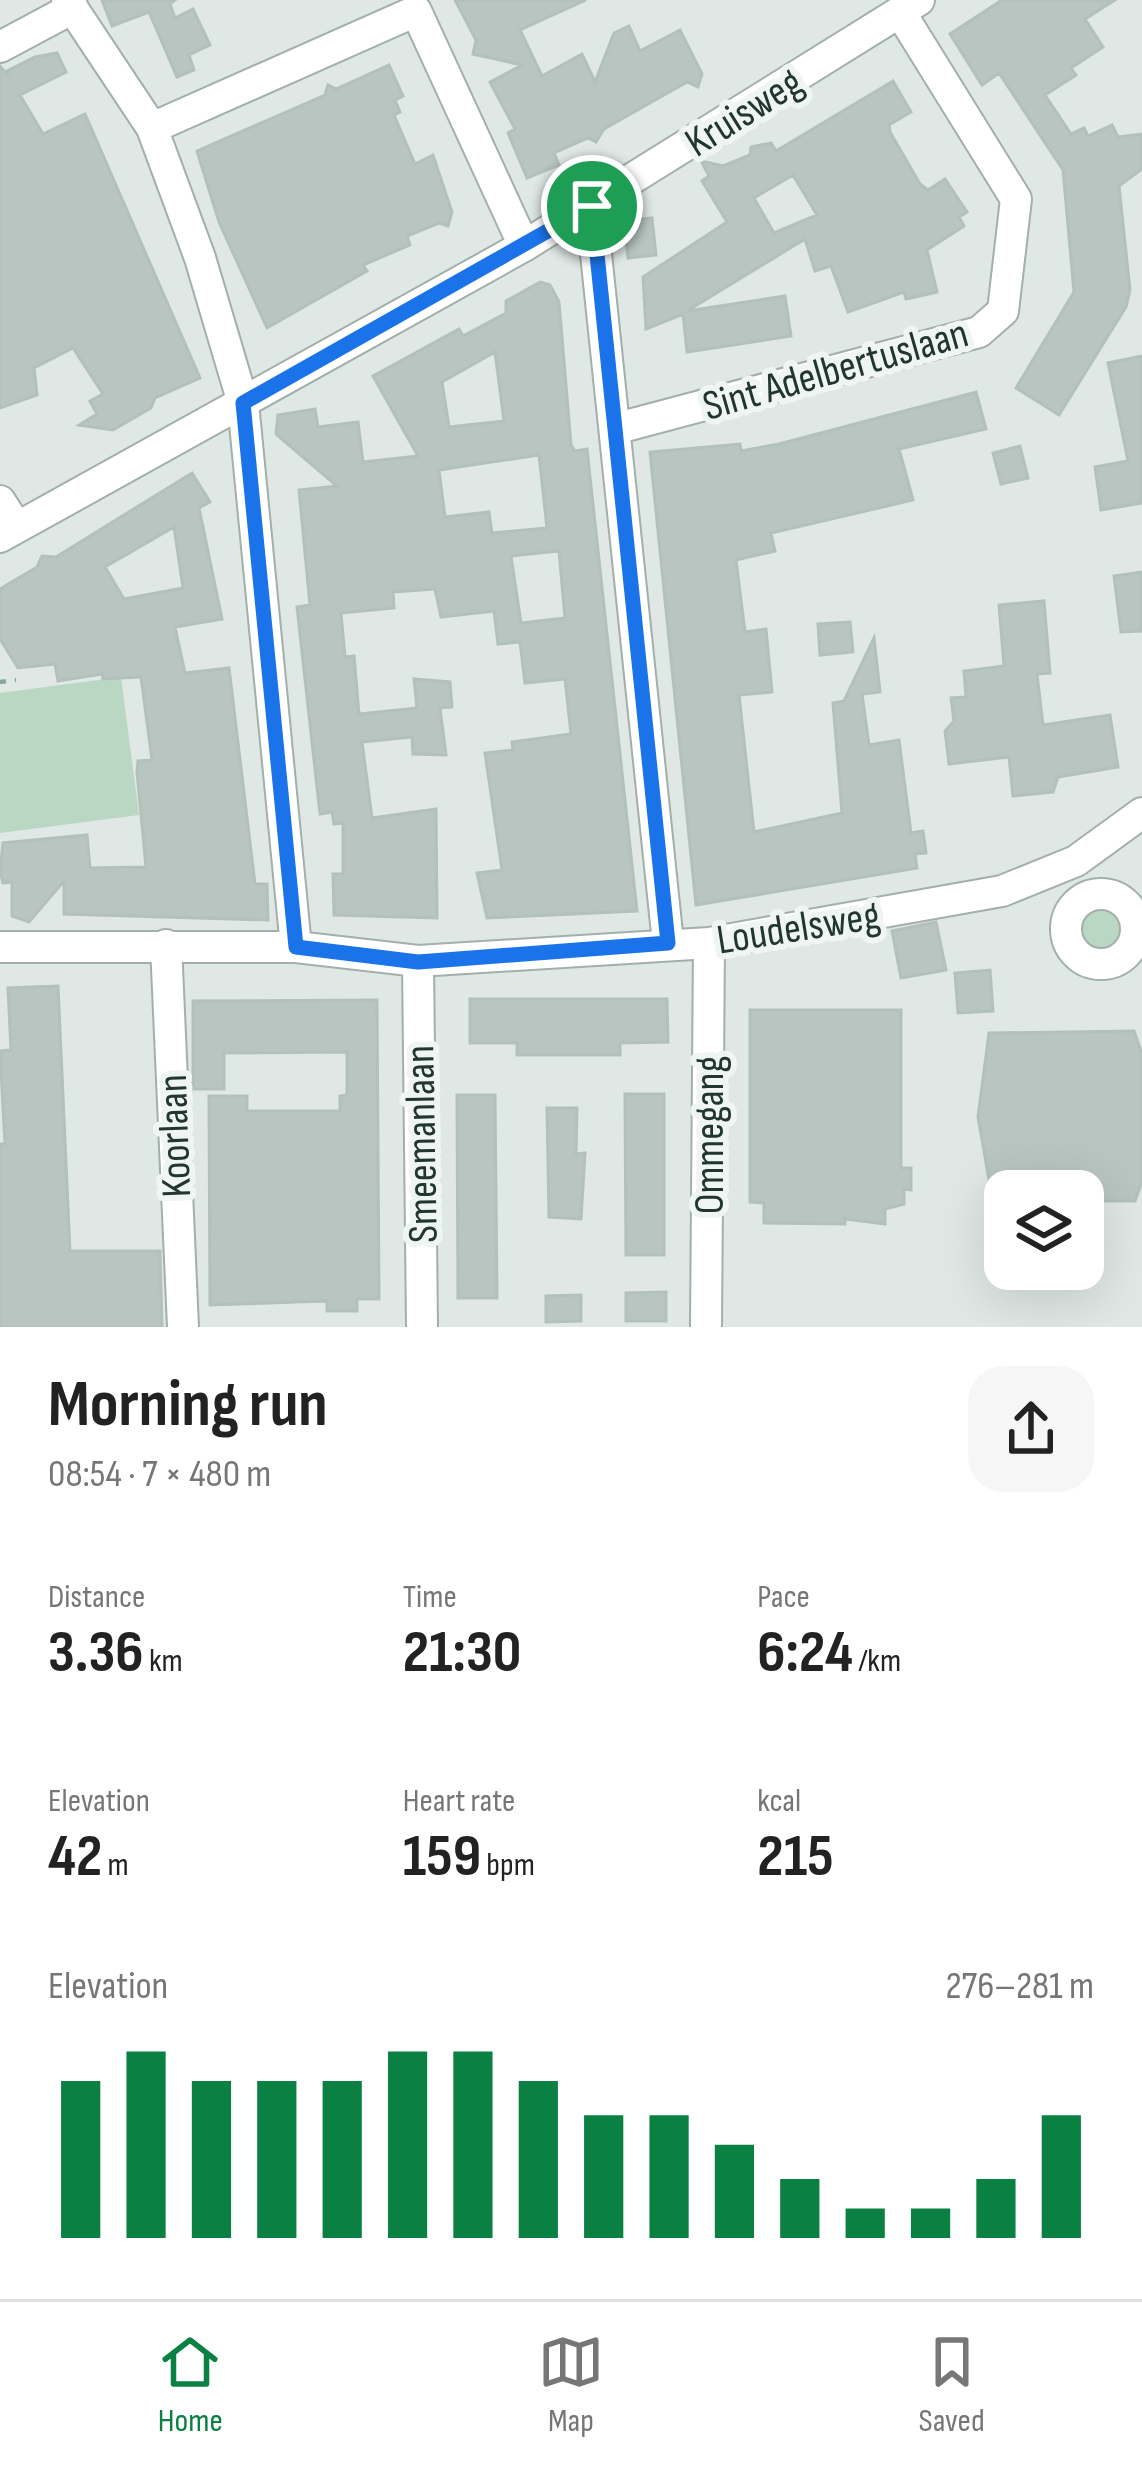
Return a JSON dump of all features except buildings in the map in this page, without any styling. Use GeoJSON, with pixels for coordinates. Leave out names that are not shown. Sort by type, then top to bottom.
{"type":"FeatureCollection","features":[{"type":"Feature","properties":{"kind":"street"},"geometry":{"type":"LineString","coordinates":[[0,47],[70,4],[152,128],[243,403],[296,947]]}},
{"type":"Feature","properties":{"kind":"street","name":"Kruisweg"},"geometry":{"type":"LineString","coordinates":[[5,521],[243,403],[524,246],[909,6]]}},
{"type":"Feature","properties":{"kind":"street","name":"Sint Adelbertuslaan"},"geometry":{"type":"LineString","coordinates":[[618,428],[979,332],[1004,311],[1016,199],[909,6]]}},
{"type":"Feature","properties":{"kind":"street"},"geometry":{"type":"LineString","coordinates":[[152,128],[405,8],[524,246]]}},
{"type":"Feature","properties":{"kind":"street"},"geometry":{"type":"LineString","coordinates":[[592,206],[668,943]]}},
{"type":"Feature","properties":{"kind":"street","name":"Loudelsweg"},"geometry":{"type":"LineString","coordinates":[[0,947],[296,947],[418,962],[709,943],[1001,891],[1076,861],[1142,813]]}},
{"type":"Feature","properties":{"kind":"street"},"geometry":{"type":"LineString","coordinates":[[1076,861],[1092,896]]}},
{"type":"Feature","properties":{"kind":"street"},"geometry":{"type":"LineString","coordinates":[[1092,896],[1114,897],[1132,912],[1134,957],[1093,963],[1068,941],[1073,908],[1092,896]]}},
{"type":"Feature","properties":{"kind":"street","name":"Ommegang"},"geometry":{"type":"LineString","coordinates":[[706,1327],[709,943]]}},
{"type":"Feature","properties":{"kind":"street","name":"Koorlaan"},"geometry":{"type":"LineString","coordinates":[[166,945],[183,1327]]}},
{"type":"Feature","properties":{"kind":"street","name":"Smeemanlaan"},"geometry":{"type":"LineString","coordinates":[[418,962],[422,1327]]}},
{"type":"Feature","properties":{"kind":"path"},"geometry":{"type":"LineString","coordinates":[[0,682],[16,680]]}},
{"type":"Feature","properties":{"kind":"green space"},"geometry":{"type":"Polygon","coordinates":[[[121,677],[139,815],[0,833],[0,693],[121,677]]]}},
{"type":"Feature","properties":{"kind":"green space"},"geometry":{"type":"Polygon","coordinates":[[[1101,909],[1115,915],[1121,929],[1115,943],[1101,949],[1087,943],[1081,929],[1087,915],[1101,909]]]}},
{"type":"Feature","properties":{"kind":"route"},"geometry":{"type":"LineString","coordinates":[[592,206],[668,943],[418,962],[296,947],[243,403],[592,206]]}}]}
